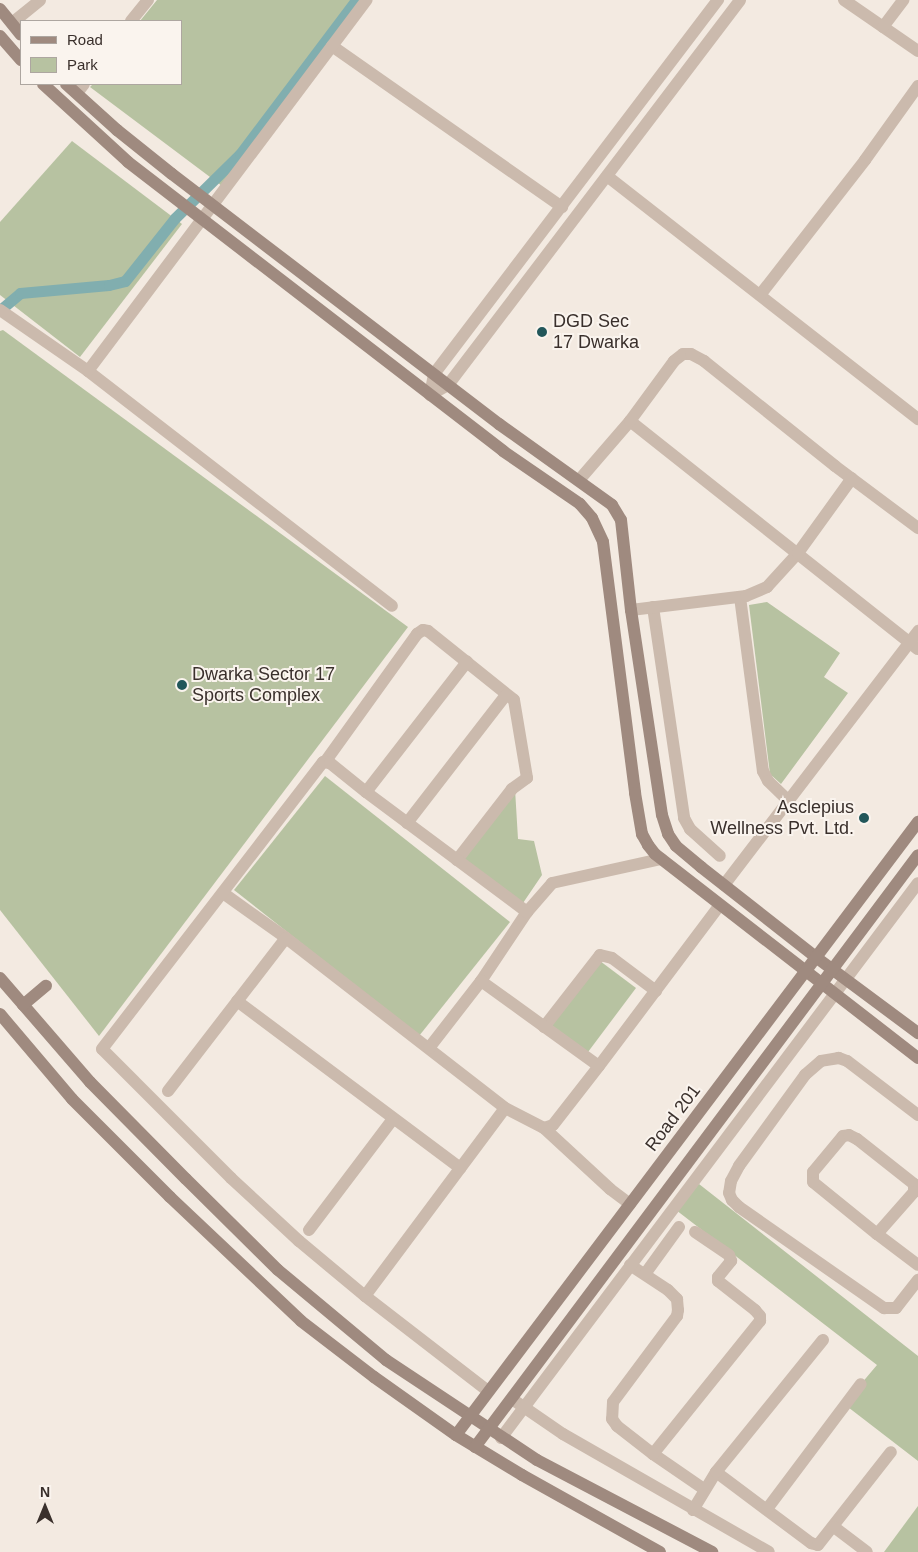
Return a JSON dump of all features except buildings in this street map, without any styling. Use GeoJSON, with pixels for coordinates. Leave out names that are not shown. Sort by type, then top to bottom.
{"type":"FeatureCollection","features":[{"type":"Feature","properties":{"kind":"main road"},"geometry":{"type":"LineString","coordinates":[[0,9],[20,34]]}},
{"type":"Feature","properties":{"kind":"main road"},"geometry":{"type":"LineString","coordinates":[[0,36],[20,59]]}},
{"type":"Feature","properties":{"kind":"main road"},"geometry":{"type":"LineString","coordinates":[[44,85],[128,162],[503,451],[564,491],[580,504],[599,530],[603,542],[642,834],[651,850],[918,1058]]}},
{"type":"Feature","properties":{"kind":"main road"},"geometry":{"type":"LineString","coordinates":[[80,89],[117,130],[448,385],[612,505],[619,514],[631,610],[665,828],[676,846],[724,885],[817,958],[918,1033]]}},
{"type":"Feature","properties":{"kind":"main road","name":"Road 201"},"geometry":{"type":"LineString","coordinates":[[456,1435],[488,1390],[817,958],[918,822]]}},
{"type":"Feature","properties":{"kind":"main road"},"geometry":{"type":"LineString","coordinates":[[475,1447],[490,1430],[918,855]]}},
{"type":"Feature","properties":{"kind":"main road"},"geometry":{"type":"LineString","coordinates":[[0,978],[90,1082],[278,1270],[386,1360],[501,1438],[537,1460],[712,1552]]}},
{"type":"Feature","properties":{"kind":"main road"},"geometry":{"type":"LineString","coordinates":[[23,1004],[46,986]]}},
{"type":"Feature","properties":{"kind":"main road"},"geometry":{"type":"LineString","coordinates":[[0,1014],[72,1099],[170,1197],[302,1321],[374,1377],[456,1435],[522,1475],[660,1552]]}},
{"type":"Feature","properties":{"kind":"street"},"geometry":{"type":"LineString","coordinates":[[12,23],[40,0]]}},
{"type":"Feature","properties":{"kind":"street"},"geometry":{"type":"LineString","coordinates":[[88,371],[210,202],[367,0]]}},
{"type":"Feature","properties":{"kind":"street"},"geometry":{"type":"LineString","coordinates":[[430,395],[434,374],[718,0]]}},
{"type":"Feature","properties":{"kind":"street"},"geometry":{"type":"LineString","coordinates":[[430,395],[448,385],[740,0]]}},
{"type":"Feature","properties":{"kind":"street"},"geometry":{"type":"LineString","coordinates":[[844,0],[918,51]]}},
{"type":"Feature","properties":{"kind":"street"},"geometry":{"type":"LineString","coordinates":[[883,27],[903,0]]}},
{"type":"Feature","properties":{"kind":"street"},"geometry":{"type":"LineString","coordinates":[[133,20],[144,2]]}},
{"type":"Feature","properties":{"kind":"street"},"geometry":{"type":"LineString","coordinates":[[332,46],[562,207]]}},
{"type":"Feature","properties":{"kind":"street"},"geometry":{"type":"LineString","coordinates":[[760,295],[865,160],[918,86]]}},
{"type":"Feature","properties":{"kind":"street"},"geometry":{"type":"LineString","coordinates":[[607,176],[918,420]]}},
{"type":"Feature","properties":{"kind":"street"},"geometry":{"type":"LineString","coordinates":[[5,313],[88,371],[392,606]]}},
{"type":"Feature","properties":{"kind":"street"},"geometry":{"type":"LineString","coordinates":[[580,480],[630,421],[674,361],[683,354],[691,354],[704,361],[918,528]]}},
{"type":"Feature","properties":{"kind":"street"},"geometry":{"type":"LineString","coordinates":[[630,421],[914,646]]}},
{"type":"Feature","properties":{"kind":"street"},"geometry":{"type":"LineString","coordinates":[[631,610],[740,597],[767,587],[798,554],[852,478]]}},
{"type":"Feature","properties":{"kind":"street"},"geometry":{"type":"LineString","coordinates":[[740,597],[763,771],[768,781],[789,800]]}},
{"type":"Feature","properties":{"kind":"street"},"geometry":{"type":"LineString","coordinates":[[653,607],[684,818],[690,829],[720,856]]}},
{"type":"Feature","properties":{"kind":"street"},"geometry":{"type":"LineString","coordinates":[[457,860],[512,789],[527,778],[516,706],[514,700],[428,631],[419,631],[325,762],[321,763],[102,1049],[231,1178],[299,1241],[365,1296],[488,1390]]}},
{"type":"Feature","properties":{"kind":"street"},"geometry":{"type":"LineString","coordinates":[[724,885],[789,800],[914,646],[918,632]]}},
{"type":"Feature","properties":{"kind":"street"},"geometry":{"type":"LineString","coordinates":[[366,792],[467,662]]}},
{"type":"Feature","properties":{"kind":"street"},"geometry":{"type":"LineString","coordinates":[[407,823],[506,694]]}},
{"type":"Feature","properties":{"kind":"street"},"geometry":{"type":"LineString","coordinates":[[325,762],[330,763],[527,912]]}},
{"type":"Feature","properties":{"kind":"street"},"geometry":{"type":"LineString","coordinates":[[429,1048],[481,981],[527,912],[555,881],[661,859]]}},
{"type":"Feature","properties":{"kind":"street"},"geometry":{"type":"LineString","coordinates":[[501,1438],[918,883]]}},
{"type":"Feature","properties":{"kind":"street"},"geometry":{"type":"LineString","coordinates":[[223,893],[286,938],[505,1108],[544,1128],[610,1189],[630,1204]]}},
{"type":"Feature","properties":{"kind":"street"},"geometry":{"type":"LineString","coordinates":[[544,1128],[552,1125],[599,1066],[720,905]]}},
{"type":"Feature","properties":{"kind":"street"},"geometry":{"type":"LineString","coordinates":[[168,1090],[286,938]]}},
{"type":"Feature","properties":{"kind":"street"},"geometry":{"type":"LineString","coordinates":[[544,1026],[600,956],[612,958],[656,991]]}},
{"type":"Feature","properties":{"kind":"street"},"geometry":{"type":"LineString","coordinates":[[481,981],[599,1066]]}},
{"type":"Feature","properties":{"kind":"street"},"geometry":{"type":"LineString","coordinates":[[237,1001],[460,1168]]}},
{"type":"Feature","properties":{"kind":"street"},"geometry":{"type":"LineString","coordinates":[[918,1115],[847,1061],[839,1058],[821,1061],[805,1075],[739,1166],[731,1180],[729,1193],[732,1200],[739,1207],[884,1308],[896,1308],[918,1280]]}},
{"type":"Feature","properties":{"kind":"street"},"geometry":{"type":"LineString","coordinates":[[365,1296],[505,1108]]}},
{"type":"Feature","properties":{"kind":"street"},"geometry":{"type":"LineString","coordinates":[[308,1230],[393,1119]]}},
{"type":"Feature","properties":{"kind":"street"},"geometry":{"type":"LineString","coordinates":[[877,1234],[914,1192],[914,1184],[857,1139],[849,1135],[843,1136],[813,1172],[813,1182],[877,1234],[918,1265]]}},
{"type":"Feature","properties":{"kind":"street"},"geometry":{"type":"LineString","coordinates":[[645,1274],[679,1227]]}},
{"type":"Feature","properties":{"kind":"street"},"geometry":{"type":"LineString","coordinates":[[653,1454],[760,1321],[760,1316],[755,1310],[718,1281],[718,1277],[731,1261],[729,1255],[696,1232]]}},
{"type":"Feature","properties":{"kind":"street"},"geometry":{"type":"LineString","coordinates":[[630,1264],[674,1295],[678,1313],[613,1402],[611,1415],[617,1426],[653,1454],[704,1489]]}},
{"type":"Feature","properties":{"kind":"street"},"geometry":{"type":"LineString","coordinates":[[693,1510],[716,1472],[823,1340]]}},
{"type":"Feature","properties":{"kind":"street"},"geometry":{"type":"LineString","coordinates":[[766,1509],[861,1384]]}},
{"type":"Feature","properties":{"kind":"street"},"geometry":{"type":"LineString","coordinates":[[512,1398],[563,1434],[769,1552]]}},
{"type":"Feature","properties":{"kind":"street"},"geometry":{"type":"LineString","coordinates":[[716,1472],[815,1545],[821,1544],[891,1452]]}},
{"type":"Feature","properties":{"kind":"street"},"geometry":{"type":"LineString","coordinates":[[834,1527],[867,1552]]}},
{"type":"Feature","properties":{"kind":"green space"},"geometry":{"type":"Polygon","coordinates":[[[157,0],[364,0],[222,186],[90,87],[92,85],[182,85],[182,20],[141,20],[157,0]]]}},
{"type":"Feature","properties":{"kind":"green space"},"geometry":{"type":"Polygon","coordinates":[[[72,141],[182,224],[80,357],[0,295],[0,222],[72,141]]]}},
{"type":"Feature","properties":{"kind":"green space","name":"Dwarka Sector 17 Sports Complex"},"geometry":{"type":"Polygon","coordinates":[[[3,330],[408,627],[99,1036],[0,910],[0,331],[3,330]]]}},
{"type":"Feature","properties":{"kind":"green space"},"geometry":{"type":"Polygon","coordinates":[[[767,602],[840,653],[824,677],[848,693],[781,784],[770,774],[749,605],[767,602]]]}},
{"type":"Feature","properties":{"kind":"green space"},"geometry":{"type":"Polygon","coordinates":[[[325,776],[510,922],[419,1036],[234,890],[325,776]]]}},
{"type":"Feature","properties":{"kind":"green space"},"geometry":{"type":"Polygon","coordinates":[[[515,789],[518,839],[534,841],[542,875],[523,903],[462,859],[515,789]]]}},
{"type":"Feature","properties":{"kind":"green space"},"geometry":{"type":"Polygon","coordinates":[[[600,961],[636,988],[588,1052],[551,1025],[600,961]]]}},
{"type":"Feature","properties":{"kind":"green space"},"geometry":{"type":"Polygon","coordinates":[[[699,1184],[918,1356],[918,1461],[844,1404],[877,1365],[676,1210],[699,1184]]]}},
{"type":"Feature","properties":{"kind":"green space"},"geometry":{"type":"Polygon","coordinates":[[[918,1506],[918,1552],[884,1552],[918,1506]]]}},
{"type":"Feature","properties":{"kind":"waterway"},"geometry":{"type":"LineString","coordinates":[[0,310],[20,293],[109,285],[125,281],[175,218],[240,154],[356,0]]}},
{"type":"Feature","properties":{"kind":"place","name":"DGD Sec 17 Dwarka"},"geometry":{"type":"Point","coordinates":[542,332]}},
{"type":"Feature","properties":{"kind":"place","name":"Dwarka Sector 17 Sports Complex"},"geometry":{"type":"Point","coordinates":[182,685]}},
{"type":"Feature","properties":{"kind":"place","name":"Asclepius Wellness Pvt. Ltd."},"geometry":{"type":"Point","coordinates":[864,818]}}]}
